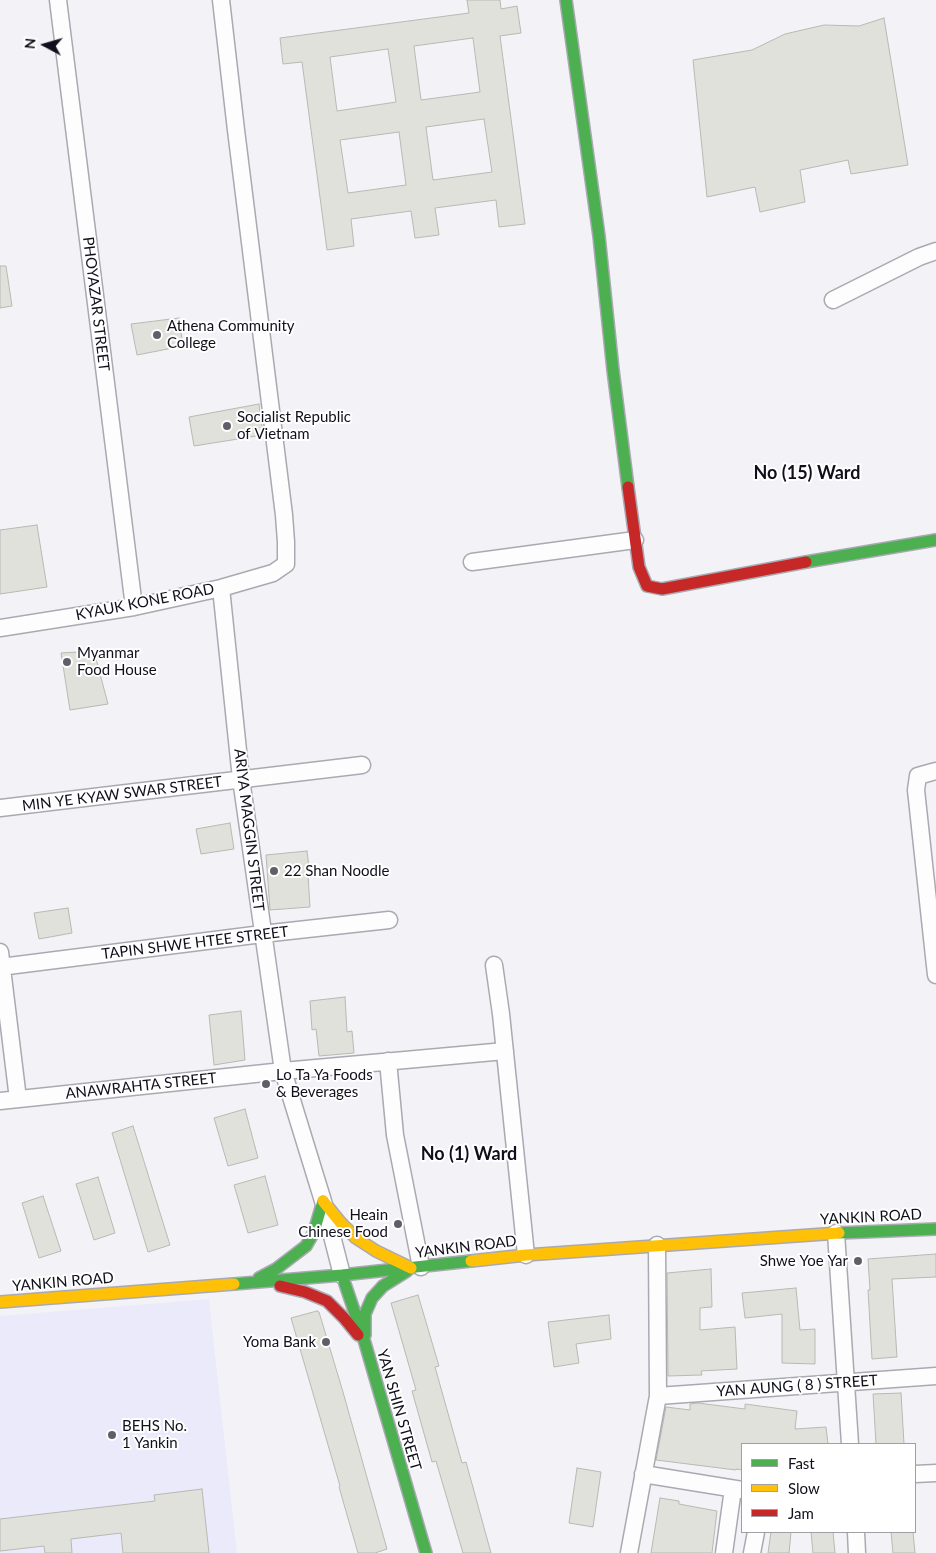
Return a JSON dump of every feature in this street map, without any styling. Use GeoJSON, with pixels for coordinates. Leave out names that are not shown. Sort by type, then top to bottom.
{"type":"FeatureCollection","features":[{"type":"Feature","properties":{"kind":"main road"},"geometry":{"type":"LineString","coordinates":[[566,0],[599,236],[613,370],[635,540],[639,567],[646,586],[662,589],[936,540]]}},
{"type":"Feature","properties":{"kind":"main road"},"geometry":{"type":"LineString","coordinates":[[323,1200],[340,1222],[356,1238],[376,1251],[417,1268]]}},
{"type":"Feature","properties":{"kind":"main road"},"geometry":{"type":"LineString","coordinates":[[251,1281],[276,1269],[306,1246],[314,1232],[323,1200]]}},
{"type":"Feature","properties":{"kind":"main road","name":"YANKIN ROAD"},"geometry":{"type":"LineString","coordinates":[[0,1302],[342,1275],[526,1255],[836,1233],[936,1229]]}},
{"type":"Feature","properties":{"kind":"main road"},"geometry":{"type":"LineString","coordinates":[[364,1343],[365,1314],[372,1298],[383,1286],[417,1268]]}},
{"type":"Feature","properties":{"kind":"main road","name":"YAN SHIN STREET"},"geometry":{"type":"LineString","coordinates":[[342,1275],[426,1553]]}},
{"type":"Feature","properties":{"kind":"main road"},"geometry":{"type":"LineString","coordinates":[[251,1281],[305,1292],[327,1301],[344,1318],[364,1343]]}},
{"type":"Feature","properties":{"kind":"street","name":"PHOYAZAR STREET"},"geometry":{"type":"LineString","coordinates":[[58,0],[134,607]]}},
{"type":"Feature","properties":{"kind":"street","name":"KYAUK KONE ROAD"},"geometry":{"type":"LineString","coordinates":[[0,628],[134,607],[222,588],[273,573],[286,564],[284,515],[221,0]]}},
{"type":"Feature","properties":{"kind":"street"},"geometry":{"type":"LineString","coordinates":[[833,300],[919,257],[936,251]]}},
{"type":"Feature","properties":{"kind":"street"},"geometry":{"type":"LineString","coordinates":[[472,562],[635,540]]}},
{"type":"Feature","properties":{"kind":"street","name":"ARIYA MAGGIN STREET"},"geometry":{"type":"LineString","coordinates":[[222,588],[241,779],[283,1072],[323,1200],[342,1275]]}},
{"type":"Feature","properties":{"kind":"street","name":"MIN YE KYAW SWAR STREET"},"geometry":{"type":"LineString","coordinates":[[0,808],[362,764]]}},
{"type":"Feature","properties":{"kind":"street"},"geometry":{"type":"LineString","coordinates":[[936,771],[918,776],[916,790],[936,975]]}},
{"type":"Feature","properties":{"kind":"street","name":"TAPIN SHWE HTEE STREET"},"geometry":{"type":"LineString","coordinates":[[1,962],[390,920]]}},
{"type":"Feature","properties":{"kind":"street"},"geometry":{"type":"LineString","coordinates":[[1,962],[18,1099]]}},
{"type":"Feature","properties":{"kind":"street"},"geometry":{"type":"LineString","coordinates":[[494,965],[505,1051],[526,1255]]}},
{"type":"Feature","properties":{"kind":"street"},"geometry":{"type":"LineString","coordinates":[[283,1072],[505,1051]]}},
{"type":"Feature","properties":{"kind":"street"},"geometry":{"type":"LineString","coordinates":[[388,1061],[395,1135],[417,1268]]}},
{"type":"Feature","properties":{"kind":"street","name":"ANAWRAHTA STREET"},"geometry":{"type":"LineString","coordinates":[[0,1101],[283,1072]]}},
{"type":"Feature","properties":{"kind":"street"},"geometry":{"type":"LineString","coordinates":[[836,1233],[850,1443]]}},
{"type":"Feature","properties":{"kind":"street"},"geometry":{"type":"LineString","coordinates":[[629,1553],[658,1396],[657,1245]]}},
{"type":"Feature","properties":{"kind":"street","name":"YAN AUNG ( 8 ) STREET"},"geometry":{"type":"LineString","coordinates":[[658,1396],[936,1376]]}},
{"type":"Feature","properties":{"kind":"street"},"geometry":{"type":"LineString","coordinates":[[916,1474],[936,1473]]}},
{"type":"Feature","properties":{"kind":"street"},"geometry":{"type":"LineString","coordinates":[[643,1474],[738,1490],[724,1553]]}},
{"type":"Feature","properties":{"kind":"street"},"geometry":{"type":"LineString","coordinates":[[752,1553],[756,1533]]}},
{"type":"Feature","properties":{"kind":"street"},"geometry":{"type":"LineString","coordinates":[[856,1533],[857,1553]]}},
{"type":"Feature","properties":{"kind":"shaded area","name":"BEHS No. 1 Yankin"},"geometry":{"type":"Polygon","coordinates":[[[209,1299],[237,1553],[0,1553],[0,1316],[209,1299]]]}},
{"type":"Feature","properties":{"kind":"building"},"geometry":{"type":"Polygon","coordinates":[[[467,0],[500,0],[501,9],[517,6],[521,33],[500,36],[525,224],[499,227],[496,200],[435,208],[439,235],[415,238],[411,211],[351,219],[354,246],[327,250],[302,62],[283,64],[280,38],[469,13],[467,0]],[[473,38],[414,46],[421,100],[480,92],[473,38]],[[388,49],[330,57],[337,111],[396,102],[388,49]],[[484,119],[426,127],[433,180],[492,172],[484,119]],[[399,132],[340,140],[348,193],[406,185],[399,132]]]}},
{"type":"Feature","properties":{"kind":"building"},"geometry":{"type":"Polygon","coordinates":[[[884,18],[908,165],[851,174],[848,160],[800,170],[805,202],[760,212],[755,187],[707,197],[693,60],[752,50],[785,34],[824,25],[859,26],[884,18]]]}},
{"type":"Feature","properties":{"kind":"building"},"geometry":{"type":"Polygon","coordinates":[[[0,266],[6,266],[12,306],[0,308],[0,266]]]}},
{"type":"Feature","properties":{"kind":"building","name":"Athena Community College"},"geometry":{"type":"Polygon","coordinates":[[[179,318],[183,346],[137,355],[131,324],[179,318]]]}},
{"type":"Feature","properties":{"kind":"building","name":"Socialist Republic of Vietnam"},"geometry":{"type":"Polygon","coordinates":[[[259,404],[263,435],[194,446],[189,417],[259,404]]]}},
{"type":"Feature","properties":{"kind":"building"},"geometry":{"type":"Polygon","coordinates":[[[37,525],[47,587],[0,594],[0,530],[37,525]]]}},
{"type":"Feature","properties":{"kind":"building"},"geometry":{"type":"Polygon","coordinates":[[[94,651],[108,704],[70,710],[61,653],[94,651]]]}},
{"type":"Feature","properties":{"kind":"building"},"geometry":{"type":"Polygon","coordinates":[[[230,823],[234,849],[201,854],[196,829],[230,823]]]}},
{"type":"Feature","properties":{"kind":"building"},"geometry":{"type":"Polygon","coordinates":[[[307,851],[310,875],[308,875],[310,907],[270,910],[266,855],[307,851]]]}},
{"type":"Feature","properties":{"kind":"building"},"geometry":{"type":"Polygon","coordinates":[[[68,908],[72,933],[39,939],[34,913],[68,908]]]}},
{"type":"Feature","properties":{"kind":"building"},"geometry":{"type":"Polygon","coordinates":[[[345,997],[347,1032],[352,1031],[354,1053],[319,1056],[316,1029],[312,1030],[310,1001],[345,997]]]}},
{"type":"Feature","properties":{"kind":"building"},"geometry":{"type":"Polygon","coordinates":[[[241,1011],[245,1060],[214,1065],[209,1015],[241,1011]]]}},
{"type":"Feature","properties":{"kind":"building"},"geometry":{"type":"Polygon","coordinates":[[[245,1109],[258,1158],[228,1166],[214,1118],[245,1109]]]}},
{"type":"Feature","properties":{"kind":"building"},"geometry":{"type":"Polygon","coordinates":[[[133,1126],[170,1245],[148,1252],[112,1133],[133,1126]]]}},
{"type":"Feature","properties":{"kind":"building"},"geometry":{"type":"Polygon","coordinates":[[[265,1176],[278,1225],[248,1233],[234,1185],[265,1176]]]}},
{"type":"Feature","properties":{"kind":"building"},"geometry":{"type":"Polygon","coordinates":[[[98,1177],[115,1233],[94,1240],[76,1184],[98,1177]]]}},
{"type":"Feature","properties":{"kind":"building"},"geometry":{"type":"Polygon","coordinates":[[[43,1196],[61,1251],[39,1258],[22,1203],[43,1196]]]}},
{"type":"Feature","properties":{"kind":"building"},"geometry":{"type":"Polygon","coordinates":[[[936,1254],[936,1277],[892,1279],[897,1357],[872,1359],[868,1259],[936,1254]]]}},
{"type":"Feature","properties":{"kind":"building"},"geometry":{"type":"Polygon","coordinates":[[[711,1269],[712,1307],[700,1308],[700,1330],[735,1327],[737,1369],[701,1371],[702,1375],[668,1376],[667,1273],[711,1269]]]}},
{"type":"Feature","properties":{"kind":"building"},"geometry":{"type":"Polygon","coordinates":[[[796,1288],[800,1330],[815,1329],[815,1364],[782,1363],[782,1314],[745,1318],[742,1293],[796,1288]]]}},
{"type":"Feature","properties":{"kind":"building"},"geometry":{"type":"Polygon","coordinates":[[[418,1295],[439,1366],[435,1367],[462,1463],[466,1462],[491,1553],[463,1553],[436,1461],[432,1462],[412,1391],[416,1390],[391,1303],[418,1295]]]}},
{"type":"Feature","properties":{"kind":"building"},"geometry":{"type":"Polygon","coordinates":[[[319,1312],[343,1392],[387,1549],[375,1553],[358,1553],[291,1318],[319,1312]]]}},
{"type":"Feature","properties":{"kind":"building"},"geometry":{"type":"Polygon","coordinates":[[[609,1315],[611,1339],[576,1344],[579,1363],[554,1367],[548,1322],[609,1315]]]}},
{"type":"Feature","properties":{"kind":"building"},"geometry":{"type":"Polygon","coordinates":[[[901,1393],[904,1443],[876,1443],[873,1394],[901,1393]]]}},
{"type":"Feature","properties":{"kind":"building"},"geometry":{"type":"Polygon","coordinates":[[[698,1403],[745,1409],[745,1404],[797,1411],[795,1429],[826,1427],[828,1443],[741,1443],[741,1470],[656,1460],[666,1407],[690,1410],[690,1404],[698,1403]]]}},
{"type":"Feature","properties":{"kind":"building"},"geometry":{"type":"Polygon","coordinates":[[[577,1468],[601,1472],[593,1527],[569,1523],[577,1468]]]}},
{"type":"Feature","properties":{"kind":"building"},"geometry":{"type":"Polygon","coordinates":[[[202,1489],[209,1553],[123,1553],[121,1533],[71,1539],[72,1553],[45,1553],[44,1546],[0,1551],[0,1519],[155,1501],[154,1495],[202,1489]]]}},
{"type":"Feature","properties":{"kind":"building"},"geometry":{"type":"Polygon","coordinates":[[[660,1498],[679,1501],[679,1504],[717,1511],[712,1553],[651,1553],[660,1498]]]}},
{"type":"Feature","properties":{"kind":"building"},"geometry":{"type":"Polygon","coordinates":[[[771,1533],[791,1533],[789,1553],[768,1553],[771,1533]]]}},
{"type":"Feature","properties":{"kind":"building"},"geometry":{"type":"Polygon","coordinates":[[[811,1533],[833,1533],[835,1553],[813,1553],[811,1533]]]}},
{"type":"Feature","properties":{"kind":"building"},"geometry":{"type":"Polygon","coordinates":[[[891,1533],[913,1533],[915,1553],[893,1553],[891,1533]]]}},
{"type":"Feature","properties":{"kind":"traffic: fast"},"geometry":{"type":"LineString","coordinates":[[566,0],[599,236],[628,487]]}},
{"type":"Feature","properties":{"kind":"traffic: fast"},"geometry":{"type":"LineString","coordinates":[[806,562],[936,540]]}},
{"type":"Feature","properties":{"kind":"traffic: fast"},"geometry":{"type":"LineString","coordinates":[[259,1278],[276,1269],[306,1246],[314,1232],[323,1201]]}},
{"type":"Feature","properties":{"kind":"traffic: fast"},"geometry":{"type":"LineString","coordinates":[[839,1233],[936,1229]]}},
{"type":"Feature","properties":{"kind":"traffic: fast"},"geometry":{"type":"LineString","coordinates":[[234,1284],[471,1261]]}},
{"type":"Feature","properties":{"kind":"traffic: fast"},"geometry":{"type":"LineString","coordinates":[[365,1335],[365,1314],[372,1298],[383,1286],[407,1271]]}},
{"type":"Feature","properties":{"kind":"traffic: fast"},"geometry":{"type":"LineString","coordinates":[[342,1275],[365,1343],[426,1553]]}},
{"type":"Feature","properties":{"kind":"traffic: slow"},"geometry":{"type":"LineString","coordinates":[[323,1201],[356,1238],[376,1251],[411,1268]]}},
{"type":"Feature","properties":{"kind":"traffic: slow"},"geometry":{"type":"LineString","coordinates":[[471,1261],[526,1255],[839,1233]]}},
{"type":"Feature","properties":{"kind":"traffic: slow"},"geometry":{"type":"LineString","coordinates":[[0,1302],[234,1284]]}},
{"type":"Feature","properties":{"kind":"traffic: jam"},"geometry":{"type":"LineString","coordinates":[[628,487],[639,567],[647,586],[662,589],[806,562]]}},
{"type":"Feature","properties":{"kind":"traffic: jam"},"geometry":{"type":"LineString","coordinates":[[280,1286],[305,1292],[327,1301],[358,1335]]}},
{"type":"Feature","properties":{"kind":"place","name":"Athena Community College"},"geometry":{"type":"Point","coordinates":[157,335]}},
{"type":"Feature","properties":{"kind":"place","name":"Socialist Republic of Vietnam"},"geometry":{"type":"Point","coordinates":[227,426]}},
{"type":"Feature","properties":{"kind":"place","name":"Myanmar Food House"},"geometry":{"type":"Point","coordinates":[67,662]}},
{"type":"Feature","properties":{"kind":"place","name":"22 Shan Noodle"},"geometry":{"type":"Point","coordinates":[274,871]}},
{"type":"Feature","properties":{"kind":"place","name":"Lo Ta Ya Foods & Beverages"},"geometry":{"type":"Point","coordinates":[266,1084]}},
{"type":"Feature","properties":{"kind":"place","name":"Heain Chinese Food"},"geometry":{"type":"Point","coordinates":[398,1224]}},
{"type":"Feature","properties":{"kind":"place","name":"Shwe Yoe Yar"},"geometry":{"type":"Point","coordinates":[858,1261]}},
{"type":"Feature","properties":{"kind":"place","name":"Yoma Bank"},"geometry":{"type":"Point","coordinates":[326,1342]}},
{"type":"Feature","properties":{"kind":"place","name":"BEHS No. 1 Yankin"},"geometry":{"type":"Point","coordinates":[112,1435]}},
{"type":"Feature","properties":{"kind":"district","name":"No (15) Ward"},"geometry":{"type":"Point","coordinates":[807,473]}},
{"type":"Feature","properties":{"kind":"district","name":"No (1) Ward"},"geometry":{"type":"Point","coordinates":[469,1154]}}]}
